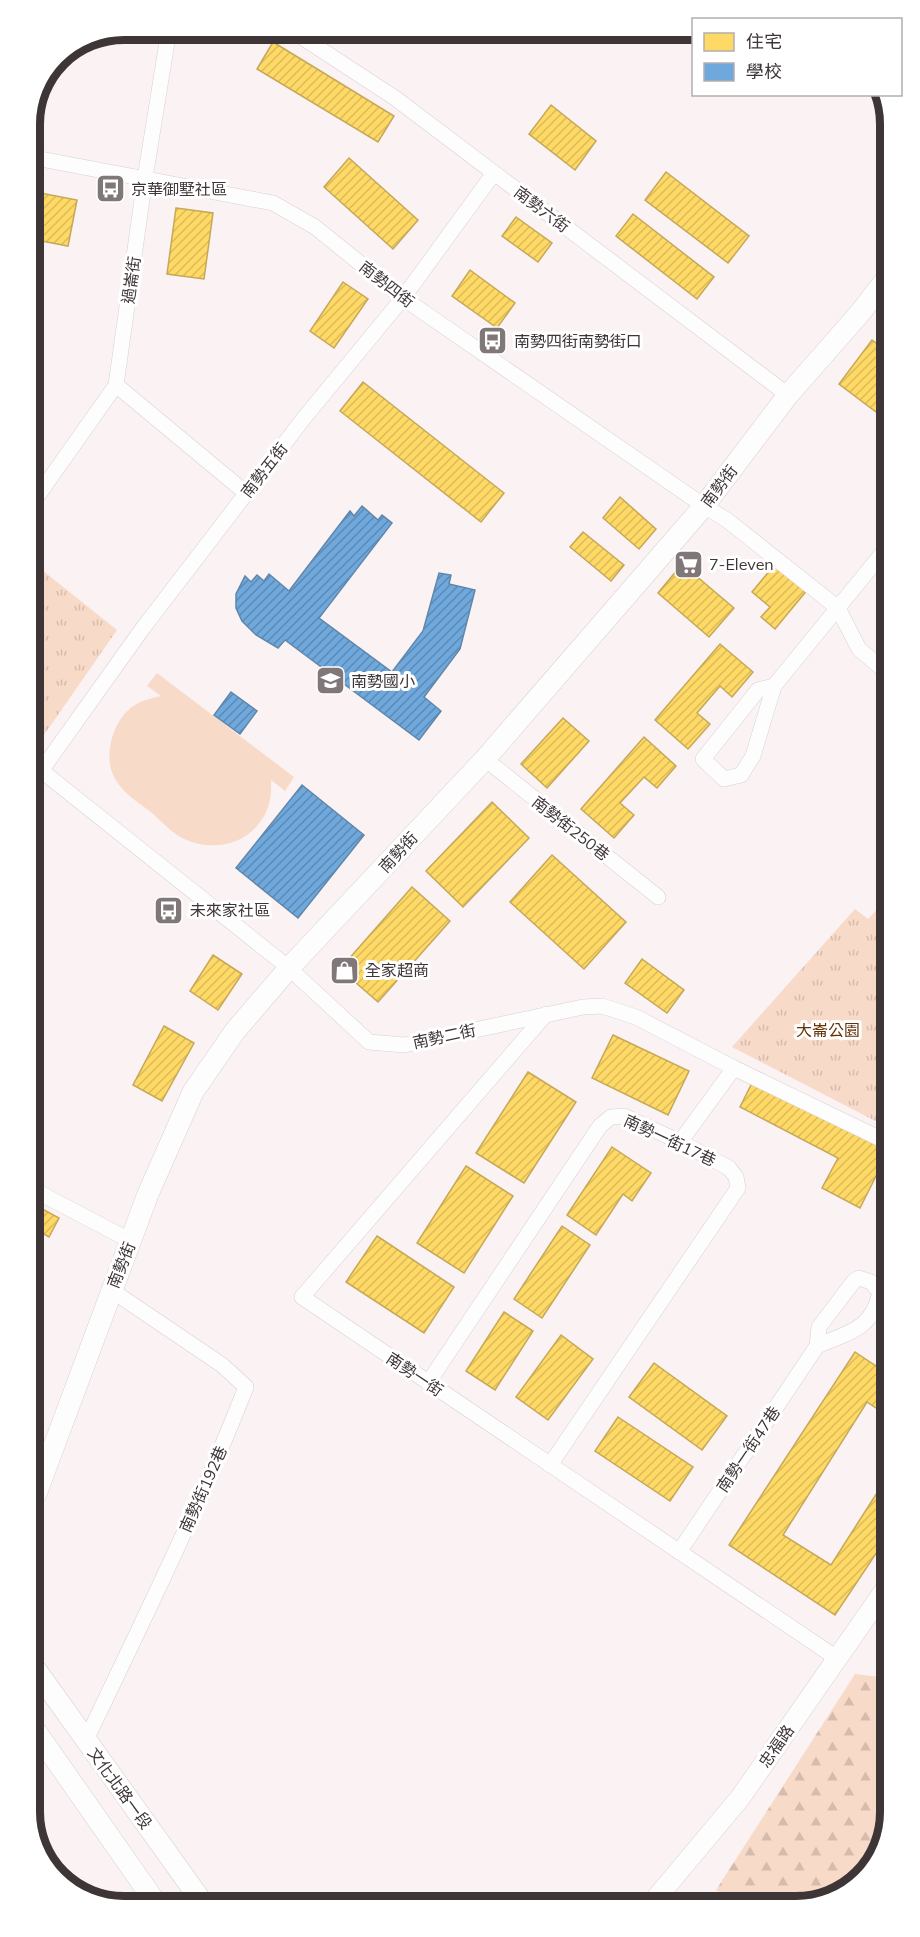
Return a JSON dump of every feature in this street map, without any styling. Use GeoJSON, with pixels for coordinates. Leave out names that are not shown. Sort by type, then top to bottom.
{"type":"FeatureCollection","features":[{"type":"Feature","properties":{"kind":"main road","name":"南勢街"},"geometry":{"type":"LineString","coordinates":[[40,1483],[148,1194],[193,1092],[235,1031],[289,968],[485,759],[704,506],[788,395],[880,287]]}},
{"type":"Feature","properties":{"kind":"main road","name":"文化北路一段"},"geometry":{"type":"LineString","coordinates":[[40,1676],[198,1896]]}},
{"type":"Feature","properties":{"kind":"main road"},"geometry":{"type":"LineString","coordinates":[[40,1737],[151,1896]]}},
{"type":"Feature","properties":{"kind":"street","name":"過崙街"},"geometry":{"type":"LineString","coordinates":[[41,492],[116,385],[145,178],[167,40]]}},
{"type":"Feature","properties":{"kind":"street","name":"南勢六街"},"geometry":{"type":"LineString","coordinates":[[307,40],[395,98],[788,395]]}},
{"type":"Feature","properties":{"kind":"street","name":"南勢四街"},"geometry":{"type":"LineString","coordinates":[[41,159],[273,203],[315,227],[403,298],[727,520],[838,608]]}},
{"type":"Feature","properties":{"kind":"street","name":"南勢五街"},"geometry":{"type":"LineString","coordinates":[[41,765],[304,418],[403,298],[494,173]]}},
{"type":"Feature","properties":{"kind":"street"},"geometry":{"type":"LineString","coordinates":[[116,385],[246,493]]}},
{"type":"Feature","properties":{"kind":"street"},"geometry":{"type":"LineString","coordinates":[[774,686],[758,690],[703,759],[724,779],[741,775],[753,756],[774,686],[880,556]]}},
{"type":"Feature","properties":{"kind":"street"},"geometry":{"type":"LineString","coordinates":[[838,608],[859,649],[880,667]]}},
{"type":"Feature","properties":{"kind":"street","name":"南勢街250巷"},"geometry":{"type":"LineString","coordinates":[[485,759],[658,897]]}},
{"type":"Feature","properties":{"kind":"street","name":"南勢二街"},"geometry":{"type":"LineString","coordinates":[[41,776],[289,968],[369,1042],[404,1045],[546,1014],[602,1006],[657,1026],[734,1068],[880,1139]]}},
{"type":"Feature","properties":{"kind":"street","name":"南勢一街"},"geometry":{"type":"LineString","coordinates":[[546,1014],[302,1297],[838,1659]]}},
{"type":"Feature","properties":{"kind":"street"},"geometry":{"type":"LineString","coordinates":[[680,1142],[734,1068]]}},
{"type":"Feature","properties":{"kind":"street","name":"南勢一街17巷"},"geometry":{"type":"LineString","coordinates":[[428,1383],[600,1126],[611,1117],[624,1116],[729,1168],[736,1177],[738,1188],[550,1465]]}},
{"type":"Feature","properties":{"kind":"street"},"geometry":{"type":"LineString","coordinates":[[40,1193],[131,1241]]}},
{"type":"Feature","properties":{"kind":"street","name":"南勢一街47巷"},"geometry":{"type":"LineString","coordinates":[[679,1552],[816,1346],[819,1327],[854,1281],[859,1278],[871,1282],[879,1292],[876,1309],[860,1328],[816,1346]]}},
{"type":"Feature","properties":{"kind":"street","name":"南勢街192巷"},"geometry":{"type":"LineString","coordinates":[[86,1740],[160,1586],[246,1387],[222,1365],[111,1290]]}},
{"type":"Feature","properties":{"kind":"street","name":"忠福路"},"geometry":{"type":"LineString","coordinates":[[658,1896],[740,1798],[880,1597]]}},
{"type":"Feature","properties":{"kind":"green space"},"geometry":{"type":"Polygon","coordinates":[[[41,569],[117,630],[41,740],[41,569]]]}},
{"type":"Feature","properties":{"kind":"green space"},"geometry":{"type":"Polygon","coordinates":[[[157,673],[294,777],[285,791],[271,780],[267,811],[256,827],[241,839],[223,845],[203,845],[184,839],[132,798],[115,779],[111,770],[110,749],[116,728],[127,711],[135,705],[161,696],[147,686],[157,673]]]}},
{"type":"Feature","properties":{"kind":"green space","name":"大崙公園"},"geometry":{"type":"Polygon","coordinates":[[[880,906],[880,1123],[732,1047],[855,909],[868,919],[880,906]]]}},
{"type":"Feature","properties":{"kind":"green space"},"geometry":{"type":"Polygon","coordinates":[[[855,1674],[880,1677],[879,1824],[871,1850],[859,1868],[838,1885],[812,1895],[729,1896],[716,1890],[855,1674]]]}},
{"type":"Feature","properties":{"kind":"building: 住宅"},"geometry":{"type":"Polygon","coordinates":[[[273,42],[394,116],[378,142],[257,69],[273,42]]]}},
{"type":"Feature","properties":{"kind":"building: 住宅"},"geometry":{"type":"Polygon","coordinates":[[[551,105],[596,141],[575,170],[529,134],[551,105]]]}},
{"type":"Feature","properties":{"kind":"building: 住宅"},"geometry":{"type":"Polygon","coordinates":[[[349,158],[418,220],[393,249],[324,187],[349,158]]]}},
{"type":"Feature","properties":{"kind":"building: 住宅"},"geometry":{"type":"Polygon","coordinates":[[[666,172],[749,236],[728,263],[645,200],[666,172]]]}},
{"type":"Feature","properties":{"kind":"building: 住宅"},"geometry":{"type":"Polygon","coordinates":[[[41,193],[77,200],[68,246],[41,241],[41,193]]]}},
{"type":"Feature","properties":{"kind":"building: 住宅"},"geometry":{"type":"Polygon","coordinates":[[[176,208],[213,213],[204,279],[167,274],[176,208]]]}},
{"type":"Feature","properties":{"kind":"building: 住宅"},"geometry":{"type":"Polygon","coordinates":[[[633,214],[714,277],[697,299],[616,236],[633,214]]]}},
{"type":"Feature","properties":{"kind":"building: 住宅"},"geometry":{"type":"Polygon","coordinates":[[[516,217],[552,243],[538,262],[502,236],[516,217]]]}},
{"type":"Feature","properties":{"kind":"building: 住宅"},"geometry":{"type":"Polygon","coordinates":[[[470,270],[515,303],[497,328],[452,296],[470,270]]]}},
{"type":"Feature","properties":{"kind":"building: 住宅"},"geometry":{"type":"Polygon","coordinates":[[[343,282],[368,299],[334,348],[310,331],[343,282]]]}},
{"type":"Feature","properties":{"kind":"building: 住宅"},"geometry":{"type":"Polygon","coordinates":[[[872,340],[880,346],[880,415],[839,384],[872,340]]]}},
{"type":"Feature","properties":{"kind":"building: 住宅"},"geometry":{"type":"Polygon","coordinates":[[[363,382],[504,493],[481,522],[340,411],[363,382]]]}},
{"type":"Feature","properties":{"kind":"building: 住宅"},"geometry":{"type":"Polygon","coordinates":[[[620,497],[656,529],[639,549],[603,518],[620,497]]]}},
{"type":"Feature","properties":{"kind":"building: 住宅"},"geometry":{"type":"Polygon","coordinates":[[[583,532],[624,565],[611,581],[570,547],[583,532]]]}},
{"type":"Feature","properties":{"kind":"building: 住宅"},"geometry":{"type":"Polygon","coordinates":[[[776,563],[808,589],[775,629],[761,617],[770,607],[752,592],[776,563]]]}},
{"type":"Feature","properties":{"kind":"building: 住宅"},"geometry":{"type":"Polygon","coordinates":[[[682,564],[734,608],[709,637],[658,593],[682,564]]]}},
{"type":"Feature","properties":{"kind":"building: 住宅"},"geometry":{"type":"Polygon","coordinates":[[[720,644],[753,672],[732,697],[720,686],[697,713],[710,724],[688,749],[655,720],[720,644]]]}},
{"type":"Feature","properties":{"kind":"building: 住宅"},"geometry":{"type":"Polygon","coordinates":[[[563,718],[589,741],[547,788],[521,764],[563,718]]]}},
{"type":"Feature","properties":{"kind":"building: 住宅"},"geometry":{"type":"Polygon","coordinates":[[[644,737],[676,766],[657,788],[644,777],[620,803],[634,815],[614,838],[581,809],[644,737]]]}},
{"type":"Feature","properties":{"kind":"building: 住宅"},"geometry":{"type":"Polygon","coordinates":[[[492,802],[529,838],[463,907],[426,871],[492,802]]]}},
{"type":"Feature","properties":{"kind":"building: 住宅"},"geometry":{"type":"Polygon","coordinates":[[[552,855],[626,922],[584,969],[510,902],[552,855]]]}},
{"type":"Feature","properties":{"kind":"building: 住宅"},"geometry":{"type":"Polygon","coordinates":[[[412,887],[450,921],[378,1002],[340,969],[412,887]]]}},
{"type":"Feature","properties":{"kind":"building: 住宅"},"geometry":{"type":"Polygon","coordinates":[[[213,955],[242,974],[218,1010],[190,991],[213,955]]]}},
{"type":"Feature","properties":{"kind":"building: 住宅"},"geometry":{"type":"Polygon","coordinates":[[[642,959],[684,990],[667,1013],[625,983],[642,959]]]}},
{"type":"Feature","properties":{"kind":"building: 住宅"},"geometry":{"type":"Polygon","coordinates":[[[164,1026],[194,1043],[162,1101],[133,1085],[164,1026]]]}},
{"type":"Feature","properties":{"kind":"building: 住宅"},"geometry":{"type":"Polygon","coordinates":[[[613,1035],[689,1071],[668,1115],[592,1078],[613,1035]]]}},
{"type":"Feature","properties":{"kind":"building: 住宅"},"geometry":{"type":"Polygon","coordinates":[[[528,1072],[576,1102],[524,1183],[476,1153],[528,1072]]]}},
{"type":"Feature","properties":{"kind":"building: 住宅"},"geometry":{"type":"Polygon","coordinates":[[[753,1081],[880,1146],[880,1168],[860,1208],[822,1188],[838,1158],[740,1107],[753,1081]]]}},
{"type":"Feature","properties":{"kind":"building: 住宅"},"geometry":{"type":"Polygon","coordinates":[[[612,1147],[651,1173],[632,1201],[623,1194],[596,1235],[567,1215],[612,1147]]]}},
{"type":"Feature","properties":{"kind":"building: 住宅"},"geometry":{"type":"Polygon","coordinates":[[[466,1166],[513,1196],[464,1273],[417,1243],[466,1166]]]}},
{"type":"Feature","properties":{"kind":"building: 住宅"},"geometry":{"type":"Polygon","coordinates":[[[40,1208],[59,1218],[49,1237],[40,1232],[40,1208]]]}},
{"type":"Feature","properties":{"kind":"building: 住宅"},"geometry":{"type":"Polygon","coordinates":[[[562,1226],[590,1245],[542,1318],[514,1299],[562,1226]]]}},
{"type":"Feature","properties":{"kind":"building: 住宅"},"geometry":{"type":"Polygon","coordinates":[[[377,1236],[454,1287],[424,1333],[346,1282],[377,1236]]]}},
{"type":"Feature","properties":{"kind":"building: 住宅"},"geometry":{"type":"Polygon","coordinates":[[[504,1312],[533,1331],[495,1390],[466,1371],[504,1312]]]}},
{"type":"Feature","properties":{"kind":"building: 住宅"},"geometry":{"type":"Polygon","coordinates":[[[561,1335],[593,1359],[548,1420],[516,1397],[561,1335]]]}},
{"type":"Feature","properties":{"kind":"building: 住宅"},"geometry":{"type":"Polygon","coordinates":[[[855,1352],[880,1369],[880,1411],[867,1402],[783,1535],[831,1565],[880,1488],[880,1548],[835,1615],[729,1545],[855,1352]]]}},
{"type":"Feature","properties":{"kind":"building: 住宅"},"geometry":{"type":"Polygon","coordinates":[[[654,1363],[727,1416],[702,1450],[629,1397],[654,1363]]]}},
{"type":"Feature","properties":{"kind":"building: 住宅"},"geometry":{"type":"Polygon","coordinates":[[[618,1417],[693,1467],[670,1501],[595,1451],[618,1417]]]}},
{"type":"Feature","properties":{"kind":"building: 學校"},"geometry":{"type":"Polygon","coordinates":[[[362,506],[378,520],[382,515],[392,523],[319,618],[392,672],[423,631],[439,573],[451,575],[449,584],[475,590],[460,649],[424,697],[441,711],[419,740],[285,640],[278,648],[256,635],[242,621],[236,608],[236,594],[245,576],[251,582],[257,575],[264,581],[269,574],[289,591],[350,511],[354,516],[362,506]]]}},
{"type":"Feature","properties":{"kind":"building: 學校"},"geometry":{"type":"Polygon","coordinates":[[[231,692],[257,711],[240,734],[214,715],[231,692]]]}},
{"type":"Feature","properties":{"kind":"building: 學校"},"geometry":{"type":"Polygon","coordinates":[[[302,785],[364,835],[298,918],[236,868],[302,785]]]}},
{"type":"Feature","properties":{"kind":"place","name":"京華御墅社區"},"geometry":{"type":"Point","coordinates":[110,189]}},
{"type":"Feature","properties":{"kind":"place","name":"南勢四街南勢街口"},"geometry":{"type":"Point","coordinates":[493,341]}},
{"type":"Feature","properties":{"kind":"place","name":"7-Eleven"},"geometry":{"type":"Point","coordinates":[688,564]}},
{"type":"Feature","properties":{"kind":"place","name":"南勢國小"},"geometry":{"type":"Point","coordinates":[330,681]}},
{"type":"Feature","properties":{"kind":"place","name":"未來家社區"},"geometry":{"type":"Point","coordinates":[169,910]}},
{"type":"Feature","properties":{"kind":"place","name":"全家超商"},"geometry":{"type":"Point","coordinates":[344,970]}}]}
